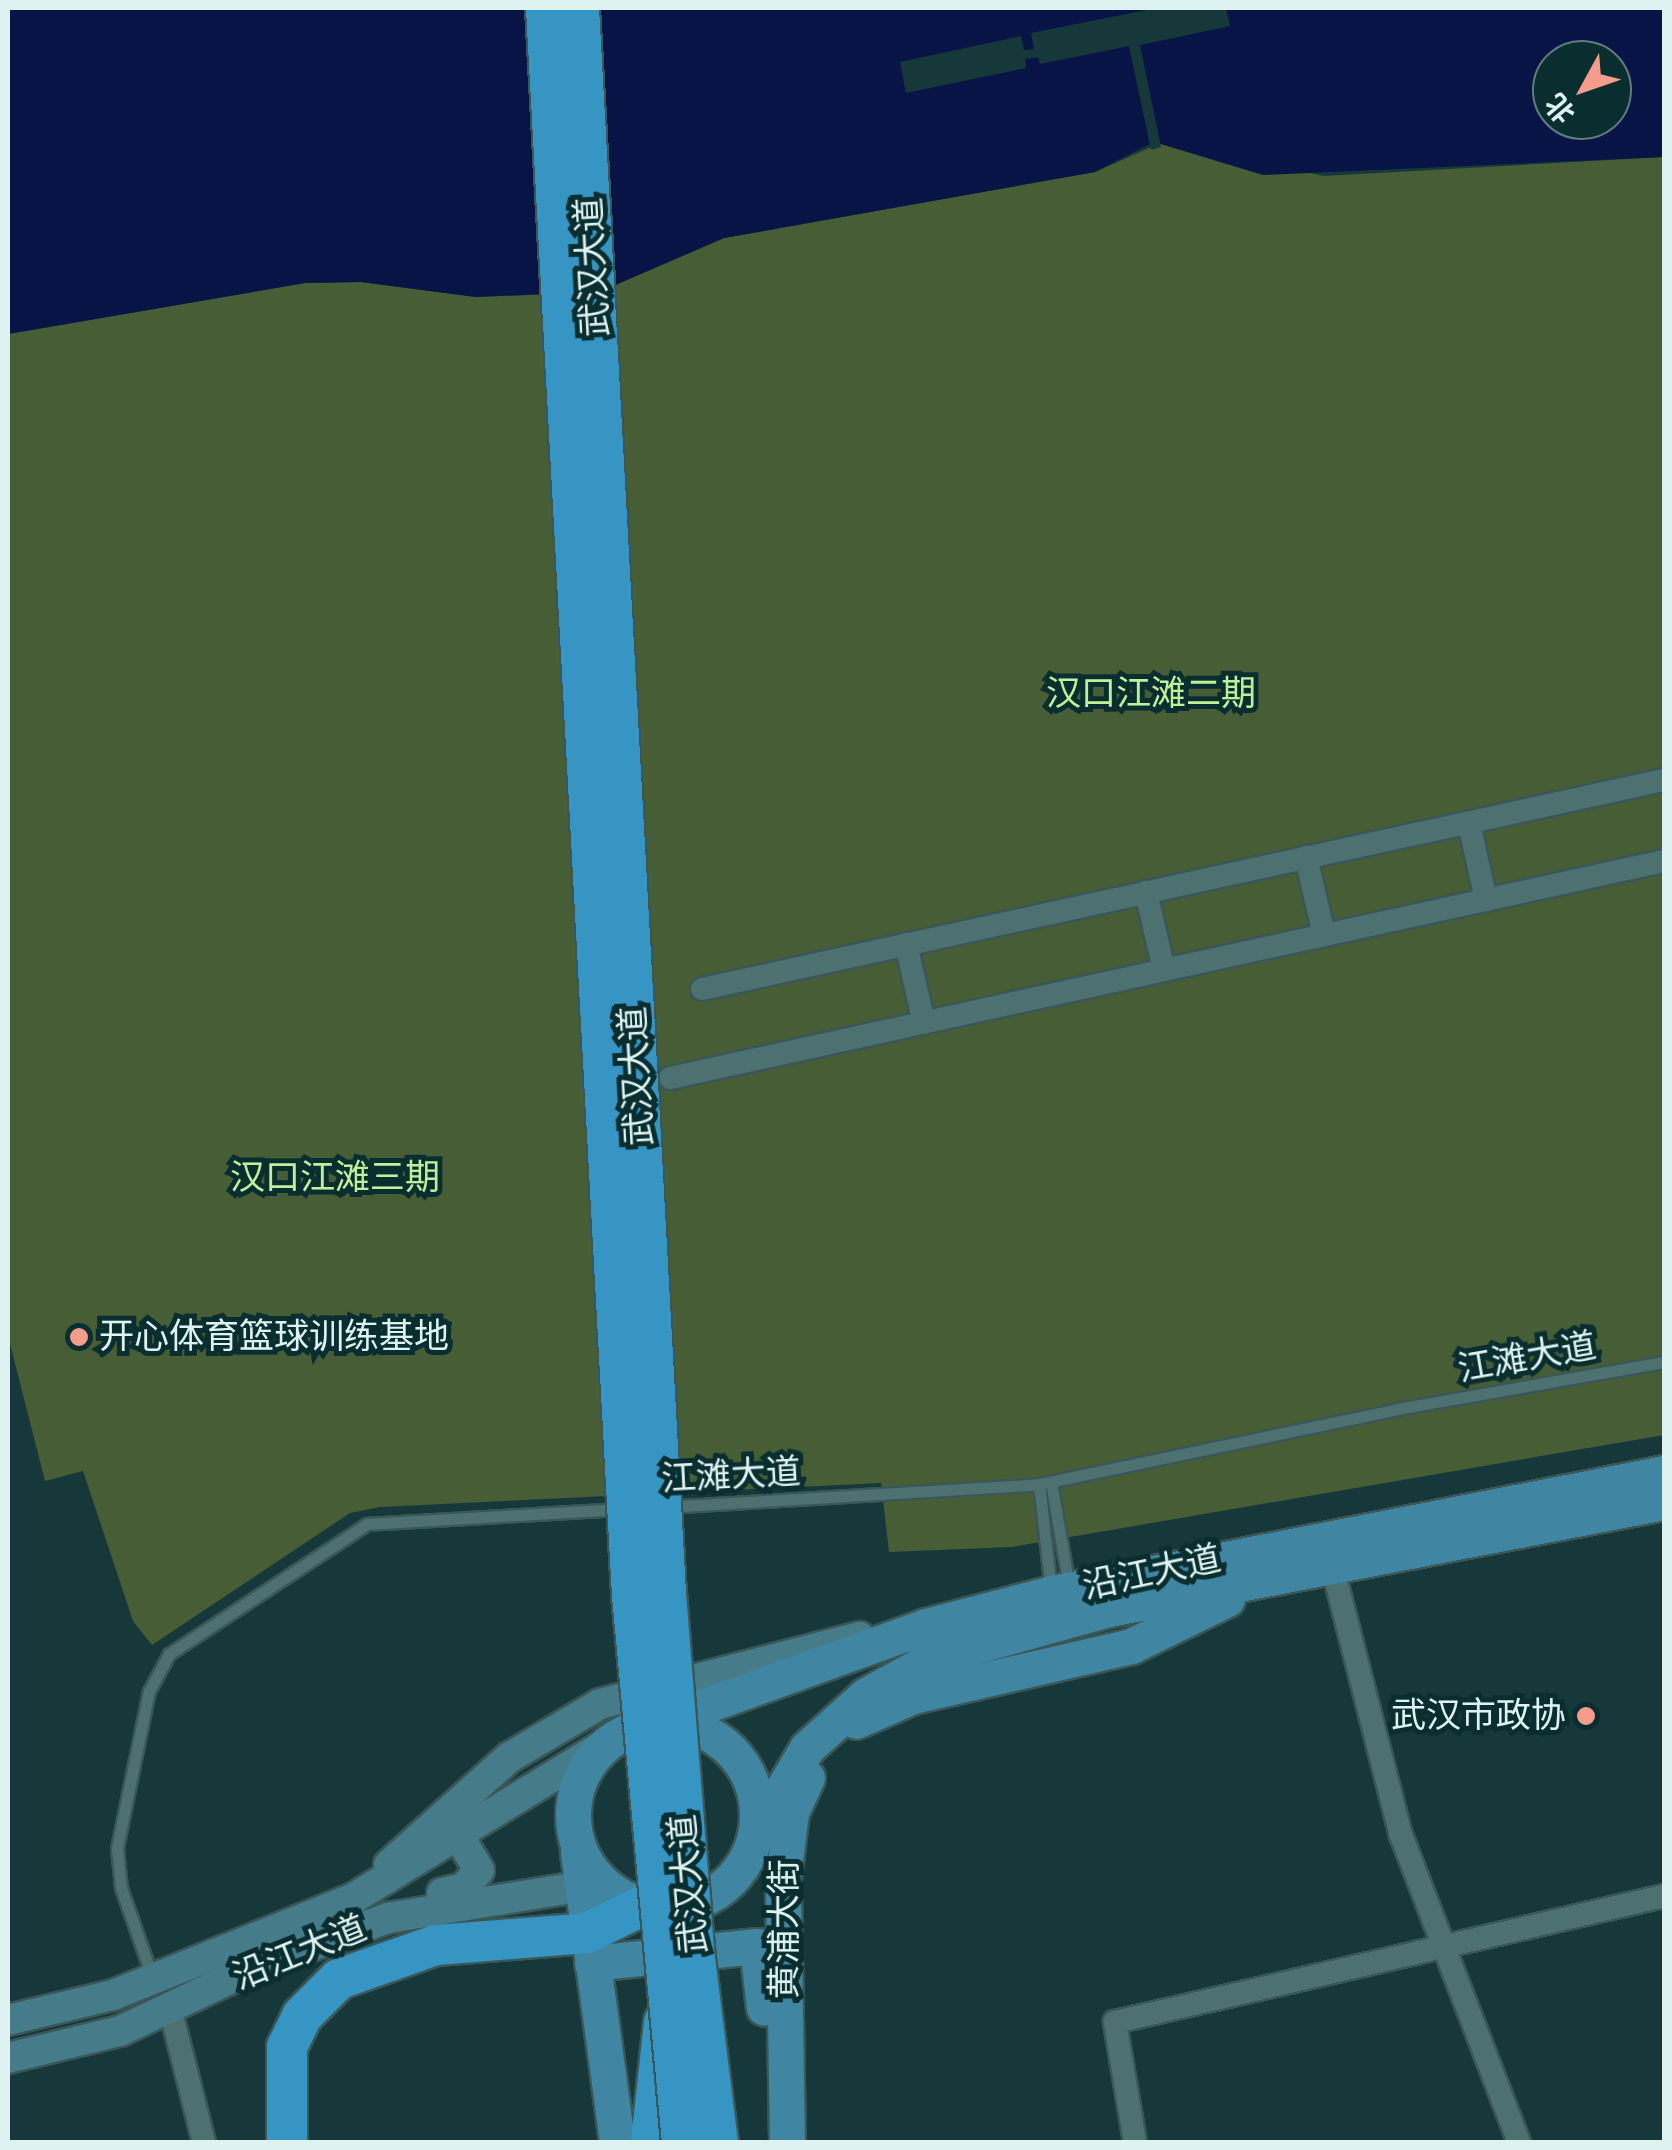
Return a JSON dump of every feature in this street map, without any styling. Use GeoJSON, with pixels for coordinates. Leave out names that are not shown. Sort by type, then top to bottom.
{"type":"FeatureCollection","features":[{"type":"Feature","properties":{"kind":"highway","name":"武汉大道"},"geometry":{"type":"LineString","coordinates":[[546,8],[632,1594],[682,2142]]}},
{"type":"Feature","properties":{"kind":"highway","name":"武汉大道"},"geometry":{"type":"LineString","coordinates":[[579,8],[666,1593],[694,1950],[718,2142]]}},
{"type":"Feature","properties":{"kind":"highway"},"geometry":{"type":"LineString","coordinates":[[286,2142],[284,2059],[293,2032],[326,1989],[373,1962],[467,1940],[590,1948],[644,1905]]}},
{"type":"Feature","properties":{"kind":"highway"},"geometry":{"type":"LineString","coordinates":[[694,1950],[724,2023],[740,2142]]}},
{"type":"Feature","properties":{"kind":"highway"},"geometry":{"type":"LineString","coordinates":[[651,2142],[668,1994]]}},
{"type":"Feature","properties":{"kind":"main road","name":"沿江大道"},"geometry":{"type":"LineString","coordinates":[[653,1724],[926,1626],[1061,1592],[1664,1473]]}},
{"type":"Feature","properties":{"kind":"main road","name":"沿江大道"},"geometry":{"type":"LineString","coordinates":[[754,1836],[808,1748],[866,1694],[933,1658],[1082,1615],[1664,1502]]}},
{"type":"Feature","properties":{"kind":"main road"},"geometry":{"type":"LineString","coordinates":[[808,1748],[914,1696],[1131,1646],[1269,1578]]}},
{"type":"Feature","properties":{"kind":"main road"},"geometry":{"type":"LineString","coordinates":[[354,1898],[494,1770],[600,1704],[812,1648],[926,1626]]}},
{"type":"Feature","properties":{"kind":"main road"},"geometry":{"type":"LineString","coordinates":[[354,1898],[460,1837],[609,1742],[653,1724],[700,1730],[738,1760],[753,1788],[754,1836],[732,1878],[707,1898],[676,1907],[644,1905],[592,1884]]}},
{"type":"Feature","properties":{"kind":"main road","name":"黄浦大街"},"geometry":{"type":"LineString","coordinates":[[787,2132],[786,1839],[796,1797],[838,1730]]}},
{"type":"Feature","properties":{"kind":"main road"},"geometry":{"type":"LineString","coordinates":[[609,1742],[580,1779],[573,1810],[577,1842],[592,1884],[590,1948],[617,2142]]}},
{"type":"Feature","properties":{"kind":"main road"},"geometry":{"type":"LineString","coordinates":[[388,1918],[410,1897],[458,1891],[474,1880],[478,1862],[460,1837]]}},
{"type":"Feature","properties":{"kind":"main road","name":"沿江大道"},"geometry":{"type":"LineString","coordinates":[[8,2058],[171,2012],[264,1964],[388,1918],[592,1884]]}},
{"type":"Feature","properties":{"kind":"main road","name":"沿江大道"},"geometry":{"type":"LineString","coordinates":[[8,2020],[154,1980],[354,1898]]}},
{"type":"Feature","properties":{"kind":"main road"},"geometry":{"type":"LineString","coordinates":[[590,1948],[756,1946],[774,2087],[787,2132]]}},
{"type":"Feature","properties":{"kind":"street"},"geometry":{"type":"LineString","coordinates":[[702,989],[1664,780]]}},
{"type":"Feature","properties":{"kind":"street"},"geometry":{"type":"LineString","coordinates":[[1469,823],[1486,900]]}},
{"type":"Feature","properties":{"kind":"street"},"geometry":{"type":"LineString","coordinates":[[1306,857],[1324,936]]}},
{"type":"Feature","properties":{"kind":"street"},"geometry":{"type":"LineString","coordinates":[[670,1078],[1664,861]]}},
{"type":"Feature","properties":{"kind":"street"},"geometry":{"type":"LineString","coordinates":[[1146,892],[1164,970]]}},
{"type":"Feature","properties":{"kind":"street"},"geometry":{"type":"LineString","coordinates":[[906,944],[924,1023]]}},
{"type":"Feature","properties":{"kind":"street"},"geometry":{"type":"LineString","coordinates":[[1332,1565],[1384,1781],[1439,1948],[1519,2142]]}},
{"type":"Feature","properties":{"kind":"street"},"geometry":{"type":"LineString","coordinates":[[1134,2142],[1115,2022],[1664,1896]]}},
{"type":"Feature","properties":{"kind":"street"},"geometry":{"type":"LineString","coordinates":[[171,2012],[204,2142]]}},
{"type":"Feature","properties":{"kind":"lane","name":"江滩大道"},"geometry":{"type":"LineString","coordinates":[[154,1980],[122,1888],[117,1848],[149,1691],[169,1654],[352,1530],[385,1522],[1045,1483],[1397,1409],[1664,1362]]}},
{"type":"Feature","properties":{"kind":"lane"},"geometry":{"type":"LineString","coordinates":[[1045,1483],[1061,1592]]}},
{"type":"Feature","properties":{"kind":"green space","name":"汉口江滩二期"},"geometry":{"type":"Polygon","coordinates":[[[1165,141],[1324,176],[1664,157],[1664,1435],[1012,1547],[889,1552],[881,1483],[380,1507],[350,1513],[152,1645],[133,1621],[83,1471],[45,1481],[8,1336],[8,334],[305,283],[361,282],[476,297],[573,293],[613,286],[724,238],[1095,172],[1165,141]]]}},
{"type":"Feature","properties":{"kind":"shaded area"},"geometry":{"type":"Polygon","coordinates":[[[8,8],[1664,8],[1664,157],[1263,175],[1154,142],[1095,172],[724,238],[613,286],[573,293],[476,297],[361,282],[305,283],[8,334],[8,8]]]}},
{"type":"Feature","properties":{"kind":"pier"},"geometry":{"type":"Polygon","coordinates":[[[1157,8],[1226,8],[1230,26],[1140,45],[1161,147],[1151,150],[1129,46],[1040,64],[1038,57],[1025,59],[1026,68],[906,93],[900,62],[1021,36],[1024,50],[1034,49],[1031,33],[1157,8]]]}},
{"type":"Feature","properties":{"kind":"place","name":"开心体育篮球训练基地"},"geometry":{"type":"Point","coordinates":[79,1337]}},
{"type":"Feature","properties":{"kind":"place","name":"武汉市政协"},"geometry":{"type":"Point","coordinates":[1586,1716]}},
{"type":"Feature","properties":{"kind":"park label","name":"汉口江滩三期"},"geometry":{"type":"Point","coordinates":[335,1178]}}]}
